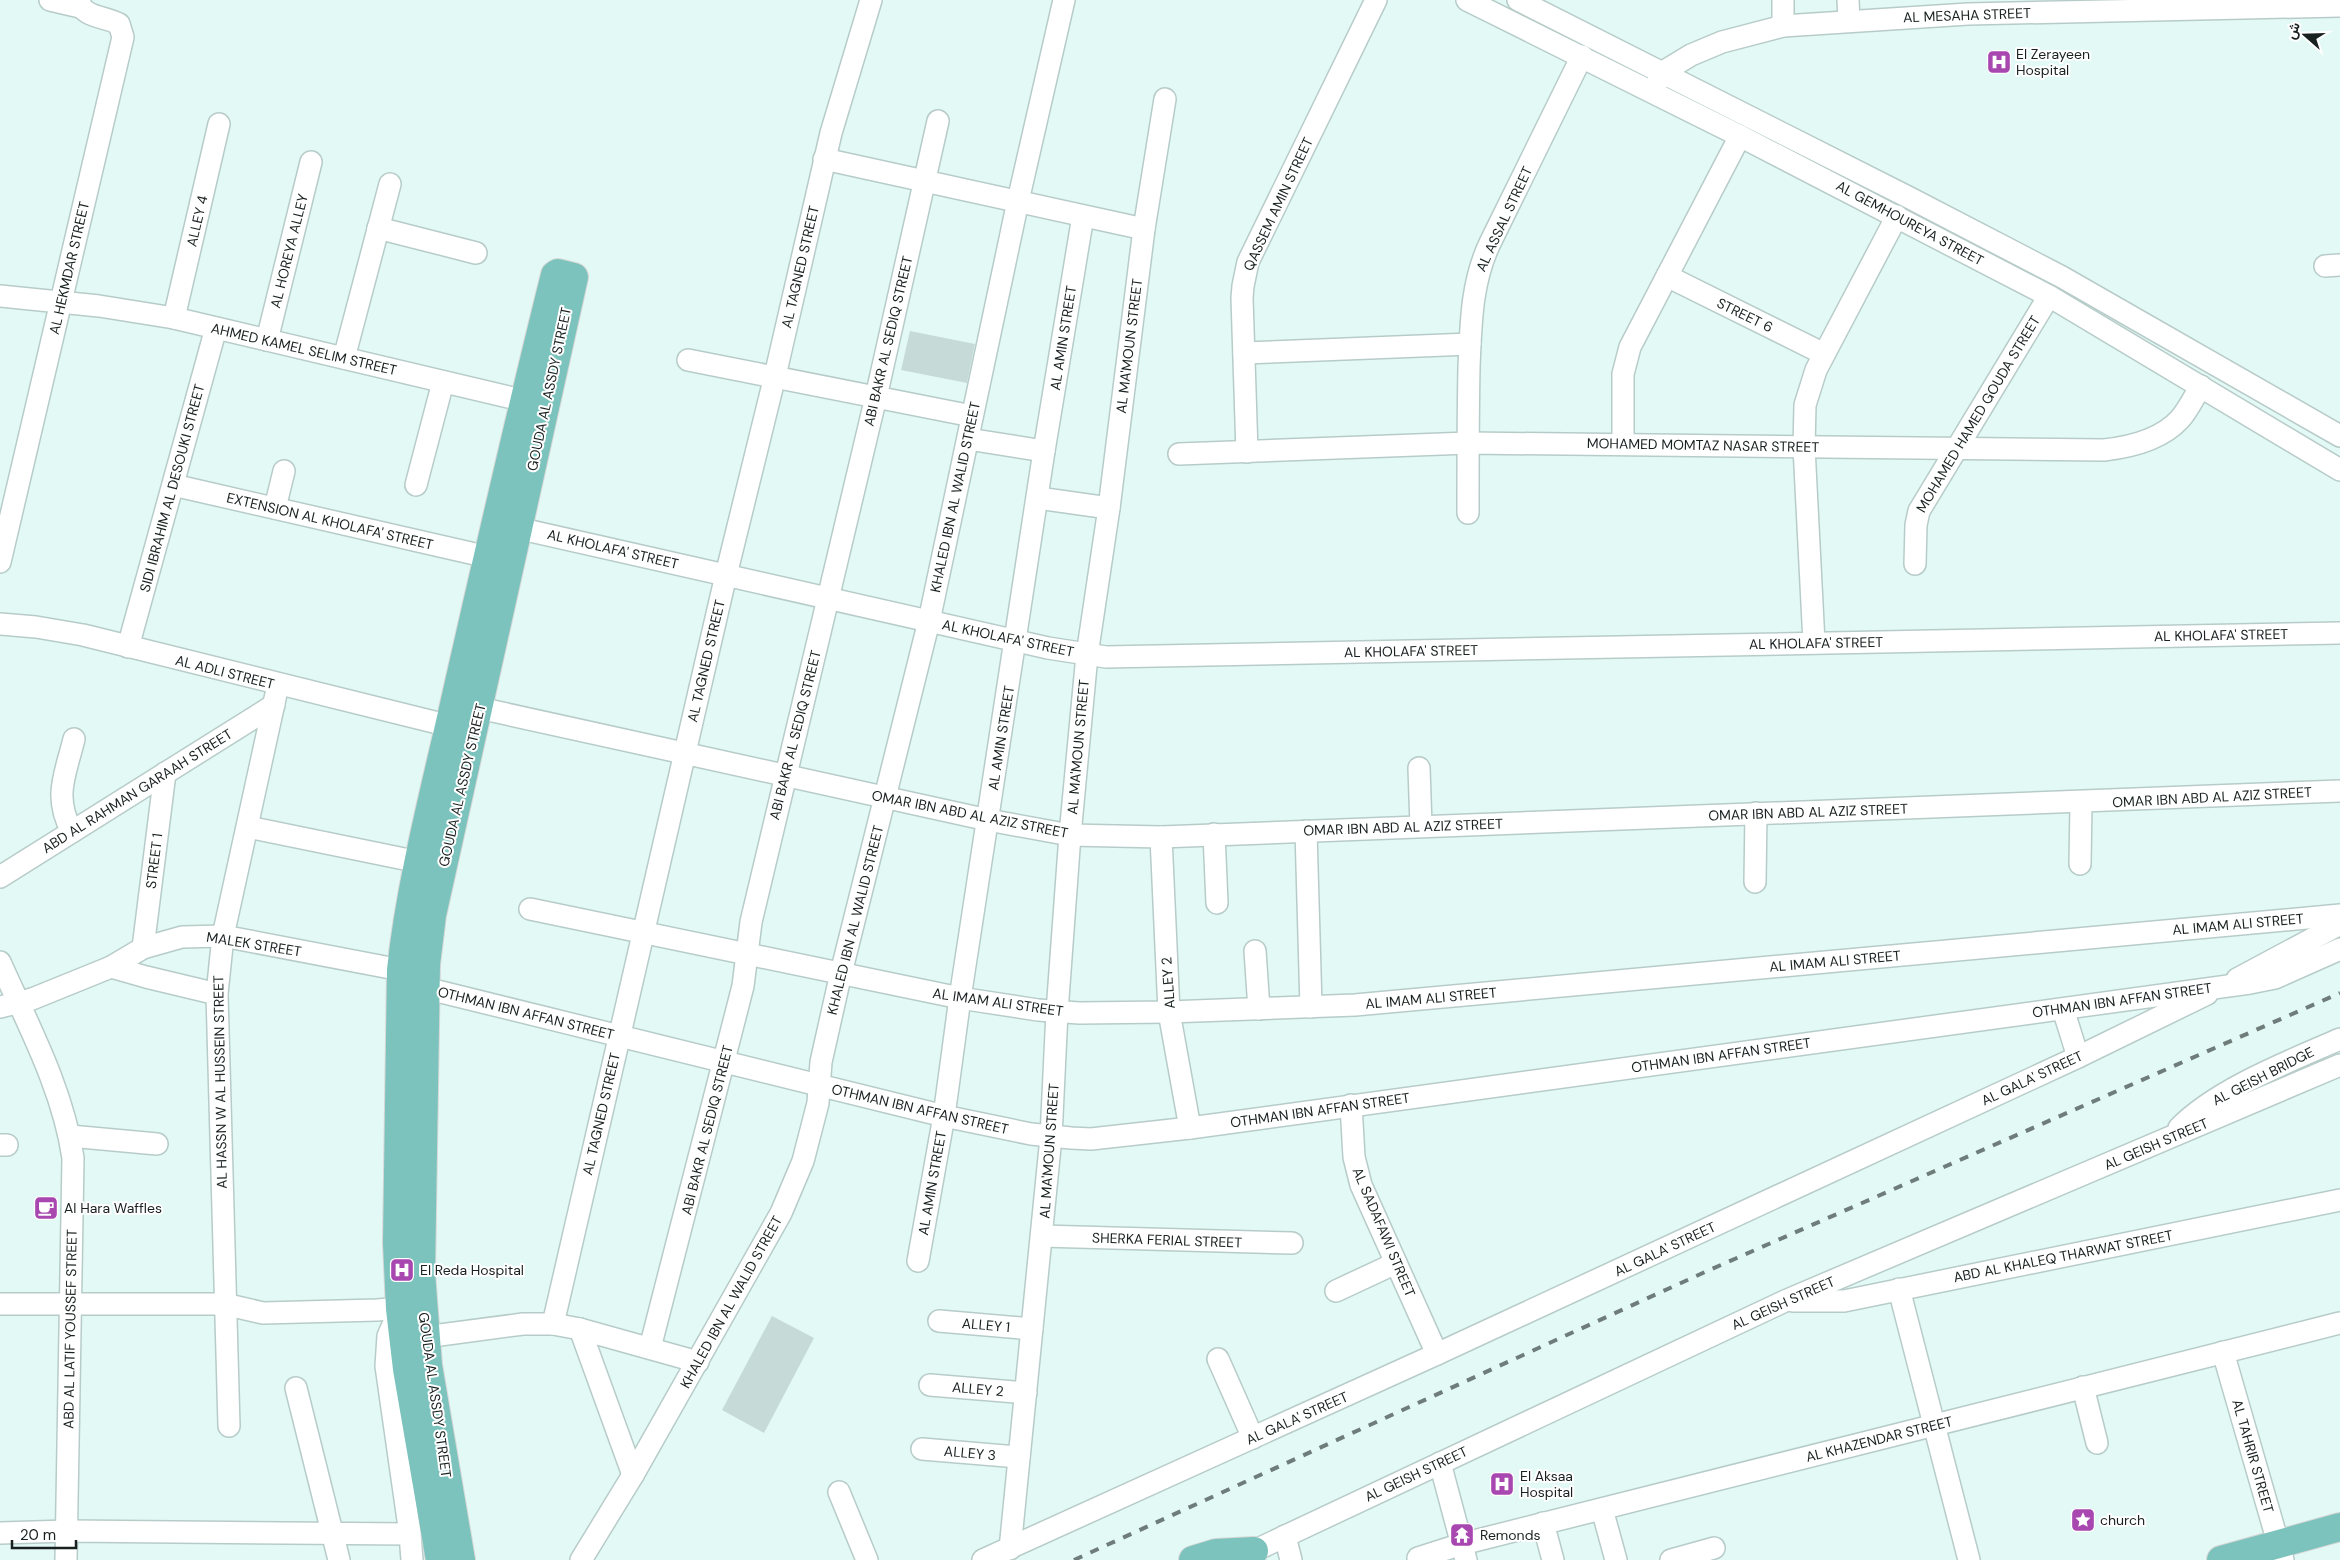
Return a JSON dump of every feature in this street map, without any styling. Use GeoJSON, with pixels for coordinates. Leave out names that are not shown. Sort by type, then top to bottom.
{"type":"FeatureCollection","features":[{"type":"Feature","properties":{"kind":"main road","name":"GOUDA AL ASSDY STREET"},"geometry":{"type":"LineString","coordinates":[[440,1560],[407,1368],[411,1307],[420,1240],[425,988],[428,939],[479,708],[508,525],[535,403]]}},
{"type":"Feature","properties":{"kind":"main road","name":"GOUDA AL ASSDY STREET"},"geometry":{"type":"LineString","coordinates":[[462,1560],[425,1337],[411,1307],[398,1243],[401,970],[405,936],[419,862],[488,557],[508,525]]}},
{"type":"Feature","properties":{"kind":"main road"},"geometry":{"type":"LineString","coordinates":[[2221,1560],[2280,1552],[2340,1527]]}},
{"type":"Feature","properties":{"kind":"main road"},"geometry":{"type":"LineString","coordinates":[[1193,1560],[1216,1553],[1244,1555]]}},
{"type":"Feature","properties":{"kind":"street"},"geometry":{"type":"LineString","coordinates":[[50,0],[80,4]]}},
{"type":"Feature","properties":{"kind":"street","name":"AL TAGNED STREET"},"geometry":{"type":"LineString","coordinates":[[553,1324],[642,932],[775,376],[824,160],[871,0]]}},
{"type":"Feature","properties":{"kind":"street","name":"KHALED IBN AL WALID STREET"},"geometry":{"type":"LineString","coordinates":[[581,1560],[633,1475],[781,1213],[793,1187],[814,1125],[822,1062],[841,973],[929,621],[1018,201],[1064,0]]}},
{"type":"Feature","properties":{"kind":"street","name":"QASSEM AMIN STREET"},"geometry":{"type":"LineString","coordinates":[[1247,452],[1243,286],[1248,262],[1376,0]]}},
{"type":"Feature","properties":{"kind":"street","name":"AL GEMHOUREYA STREET"},"geometry":{"type":"LineString","coordinates":[[1467,0],[1652,91],[1709,108],[2062,277],[2340,436]]}},
{"type":"Feature","properties":{"kind":"street","name":"AL GEMHOUREYA STREET"},"geometry":{"type":"LineString","coordinates":[[1518,0],[1663,72],[1709,108],[1740,136],[1898,216],[2048,296],[2338,467]]}},
{"type":"Feature","properties":{"kind":"street"},"geometry":{"type":"LineString","coordinates":[[1783,0],[1783,26]]}},
{"type":"Feature","properties":{"kind":"street","name":"AL HEKMDAR STREET"},"geometry":{"type":"LineString","coordinates":[[0,562],[123,37],[119,24],[87,13],[80,4]]}},
{"type":"Feature","properties":{"kind":"street","name":"AL MESAHA STREET"},"geometry":{"type":"LineString","coordinates":[[1663,72],[1691,56],[1722,42],[1848,10],[1968,14],[2340,6]]}},
{"type":"Feature","properties":{"kind":"street","name":"AL ASSAL STREET"},"geometry":{"type":"LineString","coordinates":[[1468,513],[1470,344],[1474,288],[1483,258],[1582,56]]}},
{"type":"Feature","properties":{"kind":"street"},"geometry":{"type":"LineString","coordinates":[[1652,91],[1663,72]]}},
{"type":"Feature","properties":{"kind":"street","name":"AL MA'MOUN STREET"},"geometry":{"type":"LineString","coordinates":[[1010,1549],[1052,1137],[1057,1012],[1070,835],[1087,655],[1144,229],[1165,99]]}},
{"type":"Feature","properties":{"kind":"street","name":"ABI BAKR AL SEDIQ STREET"},"geometry":{"type":"LineString","coordinates":[[650,1348],[743,986],[751,922],[876,397],[938,121]]}},
{"type":"Feature","properties":{"kind":"street","name":"ALLEY 4"},"geometry":{"type":"LineString","coordinates":[[174,318],[219,124]]}},
{"type":"Feature","properties":{"kind":"street"},"geometry":{"type":"LineString","coordinates":[[1623,443],[1622,388],[1626,360],[1635,334],[1740,136]]}},
{"type":"Feature","properties":{"kind":"street"},"geometry":{"type":"LineString","coordinates":[[824,160],[1144,229]]}},
{"type":"Feature","properties":{"kind":"street","name":"AL HOREYA ALLEY"},"geometry":{"type":"LineString","coordinates":[[267,340],[312,162]]}},
{"type":"Feature","properties":{"kind":"street"},"geometry":{"type":"LineString","coordinates":[[344,358],[390,184]]}},
{"type":"Feature","properties":{"kind":"street","name":"AL AMIN STREET"},"geometry":{"type":"LineString","coordinates":[[918,1261],[944,1116],[960,998],[1044,451],[1083,216]]}},
{"type":"Feature","properties":{"kind":"street"},"geometry":{"type":"LineString","coordinates":[[1814,643],[1804,447],[1805,405],[1809,387],[1824,354],[1898,216]]}},
{"type":"Feature","properties":{"kind":"street"},"geometry":{"type":"LineString","coordinates":[[378,228],[476,253]]}},
{"type":"Feature","properties":{"kind":"street","name":"STREET 6"},"geometry":{"type":"LineString","coordinates":[[1666,276],[1824,354]]}},
{"type":"Feature","properties":{"kind":"street","name":"AHMED KAMEL SELIM STREET"},"geometry":{"type":"LineString","coordinates":[[0,296],[127,310],[174,318],[535,403]]}},
{"type":"Feature","properties":{"kind":"street","name":"MOHAMED HAMED GOUDA STREET"},"geometry":{"type":"LineString","coordinates":[[1915,564],[1917,516],[2048,296]]}},
{"type":"Feature","properties":{"kind":"street","name":"SIDI IBRAHIM AL DESOUKI STREET"},"geometry":{"type":"LineString","coordinates":[[128,648],[216,328]]}},
{"type":"Feature","properties":{"kind":"street"},"geometry":{"type":"LineString","coordinates":[[1244,353],[1470,344]]}},
{"type":"Feature","properties":{"kind":"street"},"geometry":{"type":"LineString","coordinates":[[688,360],[972,416]]}},
{"type":"Feature","properties":{"kind":"street"},"geometry":{"type":"LineString","coordinates":[[416,485],[443,382]]}},
{"type":"Feature","properties":{"kind":"street","name":"MOHAMED MOMTAZ NASAR STREET"},"geometry":{"type":"LineString","coordinates":[[1179,454],[1468,443],[1623,443],[2104,450],[2125,447],[2163,432],[2180,419],[2201,386]]}},
{"type":"Feature","properties":{"kind":"street"},"geometry":{"type":"LineString","coordinates":[[968,439],[1044,451]]}},
{"type":"Feature","properties":{"kind":"street"},"geometry":{"type":"LineString","coordinates":[[275,508],[284,471]]}},
{"type":"Feature","properties":{"kind":"street","name":"EXTENSION AL KHOLAFA' STREET"},"geometry":{"type":"LineString","coordinates":[[173,485],[488,557]]}},
{"type":"Feature","properties":{"kind":"street"},"geometry":{"type":"LineString","coordinates":[[1038,498],[1108,508]]}},
{"type":"Feature","properties":{"kind":"street","name":"AL KHOLAFA' STREET"},"geometry":{"type":"LineString","coordinates":[[508,525],[1016,641],[1087,655],[1126,658],[2340,633]]}},
{"type":"Feature","properties":{"kind":"street","name":"AL ADLI STREET"},"geometry":{"type":"LineString","coordinates":[[0,624],[59,630],[128,648],[276,695],[450,726]]}},
{"type":"Feature","properties":{"kind":"street","name":"ABD AL RAHMAN GARAAH STREET"},"geometry":{"type":"LineString","coordinates":[[0,877],[165,774],[276,695]]}},
{"type":"Feature","properties":{"kind":"street","name":"AL HASSN W AL HUSSEIN STREET"},"geometry":{"type":"LineString","coordinates":[[229,1426],[224,1304],[217,994],[223,936],[276,695]]}},
{"type":"Feature","properties":{"kind":"street","name":"OMAR IBN ABD AL AZIZ STREET"},"geometry":{"type":"LineString","coordinates":[[479,708],[988,820],[1070,835],[1161,837],[2340,792]]}},
{"type":"Feature","properties":{"kind":"street"},"geometry":{"type":"LineString","coordinates":[[72,832],[63,813],[60,792],[74,739]]}},
{"type":"Feature","properties":{"kind":"street"},"geometry":{"type":"LineString","coordinates":[[1419,768],[1421,826]]}},
{"type":"Feature","properties":{"kind":"street","name":"STREET 1"},"geometry":{"type":"LineString","coordinates":[[143,948],[165,774]]}},
{"type":"Feature","properties":{"kind":"street"},"geometry":{"type":"LineString","coordinates":[[2080,864],[2081,803]]}},
{"type":"Feature","properties":{"kind":"street"},"geometry":{"type":"LineString","coordinates":[[1755,882],[1756,814]]}},
{"type":"Feature","properties":{"kind":"street"},"geometry":{"type":"LineString","coordinates":[[248,827],[419,862]]}},
{"type":"Feature","properties":{"kind":"street"},"geometry":{"type":"LineString","coordinates":[[1306,831],[1311,1007]]}},
{"type":"Feature","properties":{"kind":"street"},"geometry":{"type":"LineString","coordinates":[[1214,834],[1217,903]]}},
{"type":"Feature","properties":{"kind":"street","name":"ALLEY 2"},"geometry":{"type":"LineString","coordinates":[[1161,837],[1170,1012],[1190,1128]]}},
{"type":"Feature","properties":{"kind":"street","name":"AL IMAM ALI STREET"},"geometry":{"type":"LineString","coordinates":[[530,909],[960,998],[1057,1012],[1170,1012],[1311,1007],[2340,915]]}},
{"type":"Feature","properties":{"kind":"street","name":"AL GALA' STREET"},"geometry":{"type":"LineString","coordinates":[[982,1560],[1010,1549],[1437,1354],[2078,1057],[2225,985],[2340,924]]}},
{"type":"Feature","properties":{"kind":"street","name":"MALEK STREET"},"geometry":{"type":"LineString","coordinates":[[9,1005],[111,966],[143,948],[182,937],[223,936],[401,970]]}},
{"type":"Feature","properties":{"kind":"street","name":"OTHMAN IBN AFFAN STREET"},"geometry":{"type":"LineString","coordinates":[[425,988],[944,1116],[1052,1137],[1091,1139],[1190,1128],[2250,983],[2275,978],[2340,949]]}},
{"type":"Feature","properties":{"kind":"street"},"geometry":{"type":"LineString","coordinates":[[1255,951],[1259,1009]]}},
{"type":"Feature","properties":{"kind":"street","name":"ABD AL LATIF YOUSSEF STREET"},"geometry":{"type":"LineString","coordinates":[[0,962],[9,1005],[57,1095],[70,1136],[73,1179],[66,1560]]}},
{"type":"Feature","properties":{"kind":"street"},"geometry":{"type":"LineString","coordinates":[[111,966],[146,977],[217,994]]}},
{"type":"Feature","properties":{"kind":"street"},"geometry":{"type":"LineString","coordinates":[[2063,1009],[2078,1057]]}},
{"type":"Feature","properties":{"kind":"street","name":"AL GEISH BRIDGE"},"geometry":{"type":"LineString","coordinates":[[2168,1140],[2186,1121],[2216,1098],[2302,1055],[2340,1039]]}},
{"type":"Feature","properties":{"kind":"street","name":"AL GEISH STREET"},"geometry":{"type":"LineString","coordinates":[[1244,1555],[1784,1301],[2168,1140],[2340,1065]]}},
{"type":"Feature","properties":{"kind":"street","name":"AL SADAFAWI STREET"},"geometry":{"type":"LineString","coordinates":[[1351,1105],[1357,1171],[1437,1354]]}},
{"type":"Feature","properties":{"kind":"street"},"geometry":{"type":"LineString","coordinates":[[70,1136],[156,1144]]}},
{"type":"Feature","properties":{"kind":"street","name":"ABD AL KHALEQ THARWAT STREET"},"geometry":{"type":"LineString","coordinates":[[1784,1301],[1844,1301],[2340,1200]]}},
{"type":"Feature","properties":{"kind":"street","name":"SHERKA FERIAL STREET"},"geometry":{"type":"LineString","coordinates":[[1042,1236],[1292,1243]]}},
{"type":"Feature","properties":{"kind":"street"},"geometry":{"type":"LineString","coordinates":[[1336,1291],[1396,1263]]}},
{"type":"Feature","properties":{"kind":"street"},"geometry":{"type":"LineString","coordinates":[[1899,1289],[1969,1560]]}},
{"type":"Feature","properties":{"kind":"street"},"geometry":{"type":"LineString","coordinates":[[0,1304],[224,1304],[263,1313],[411,1307]]}},
{"type":"Feature","properties":{"kind":"street","name":"GOUDA AL ASSDY STREET"},"geometry":{"type":"LineString","coordinates":[[411,1307],[388,1336],[385,1358],[412,1560]]}},
{"type":"Feature","properties":{"kind":"street","name":"ALLEY 1"},"geometry":{"type":"LineString","coordinates":[[939,1320],[1032,1329]]}},
{"type":"Feature","properties":{"kind":"street","name":"AL KHAZENDAR STREET"},"geometry":{"type":"LineString","coordinates":[[1418,1558],[1464,1552],[1543,1524],[2340,1322]]}},
{"type":"Feature","properties":{"kind":"street"},"geometry":{"type":"LineString","coordinates":[[425,1337],[523,1324],[553,1324],[580,1329],[698,1362]]}},
{"type":"Feature","properties":{"kind":"street"},"geometry":{"type":"LineString","coordinates":[[580,1329],[633,1475]]}},
{"type":"Feature","properties":{"kind":"street","name":"AL TAHRIR STREET"},"geometry":{"type":"LineString","coordinates":[[2223,1352],[2280,1552]]}},
{"type":"Feature","properties":{"kind":"street"},"geometry":{"type":"LineString","coordinates":[[1218,1359],[1253,1438]]}},
{"type":"Feature","properties":{"kind":"street","name":"ALLEY 2"},"geometry":{"type":"LineString","coordinates":[[930,1385],[1026,1393]]}},
{"type":"Feature","properties":{"kind":"street"},"geometry":{"type":"LineString","coordinates":[[2083,1387],[2097,1443]]}},
{"type":"Feature","properties":{"kind":"street"},"geometry":{"type":"LineString","coordinates":[[296,1388],[339,1560]]}},
{"type":"Feature","properties":{"kind":"street","name":"ALLEY 3"},"geometry":{"type":"LineString","coordinates":[[922,1449],[1019,1458]]}},
{"type":"Feature","properties":{"kind":"street"},"geometry":{"type":"LineString","coordinates":[[1440,1463],[1464,1552]]}},
{"type":"Feature","properties":{"kind":"street"},"geometry":{"type":"LineString","coordinates":[[839,1492],[867,1560]]}},
{"type":"Feature","properties":{"kind":"street"},"geometry":{"type":"LineString","coordinates":[[1602,1509],[1616,1560]]}},
{"type":"Feature","properties":{"kind":"street"},"geometry":{"type":"LineString","coordinates":[[1543,1524],[1553,1560]]}},
{"type":"Feature","properties":{"kind":"street"},"geometry":{"type":"LineString","coordinates":[[0,1533],[67,1531],[334,1535],[410,1534]]}},
{"type":"Feature","properties":{"kind":"street"},"geometry":{"type":"LineString","coordinates":[[1285,1536],[1291,1560]]}},
{"type":"Feature","properties":{"kind":"street"},"geometry":{"type":"LineString","coordinates":[[1671,1560],[1714,1548]]}},
{"type":"Feature","properties":{"kind":"building"},"geometry":{"type":"Polygon","coordinates":[[[910,331],[975,344],[967,383],[901,370],[910,331]]]}},
{"type":"Feature","properties":{"kind":"building"},"geometry":{"type":"Polygon","coordinates":[[[772,1316],[814,1338],[764,1433],[722,1410],[772,1316]]]}},
{"type":"Feature","properties":{"kind":"railway"},"geometry":{"type":"LineString","coordinates":[[1074,1560],[1705,1272],[2340,993]]}},
{"type":"Feature","properties":{"kind":"place","name":"El Zerayeen Hospital"},"geometry":{"type":"Point","coordinates":[1999,62]}},
{"type":"Feature","properties":{"kind":"place","name":"Al Hara Waffles"},"geometry":{"type":"Point","coordinates":[46,1208]}},
{"type":"Feature","properties":{"kind":"place","name":"El Reda Hospital"},"geometry":{"type":"Point","coordinates":[402,1270]}},
{"type":"Feature","properties":{"kind":"place","name":"El Aksaa Hospital"},"geometry":{"type":"Point","coordinates":[1502,1484]}},
{"type":"Feature","properties":{"kind":"place","name":"church"},"geometry":{"type":"Point","coordinates":[2083,1520]}},
{"type":"Feature","properties":{"kind":"place","name":"Remonds"},"geometry":{"type":"Point","coordinates":[1462,1535]}}]}
